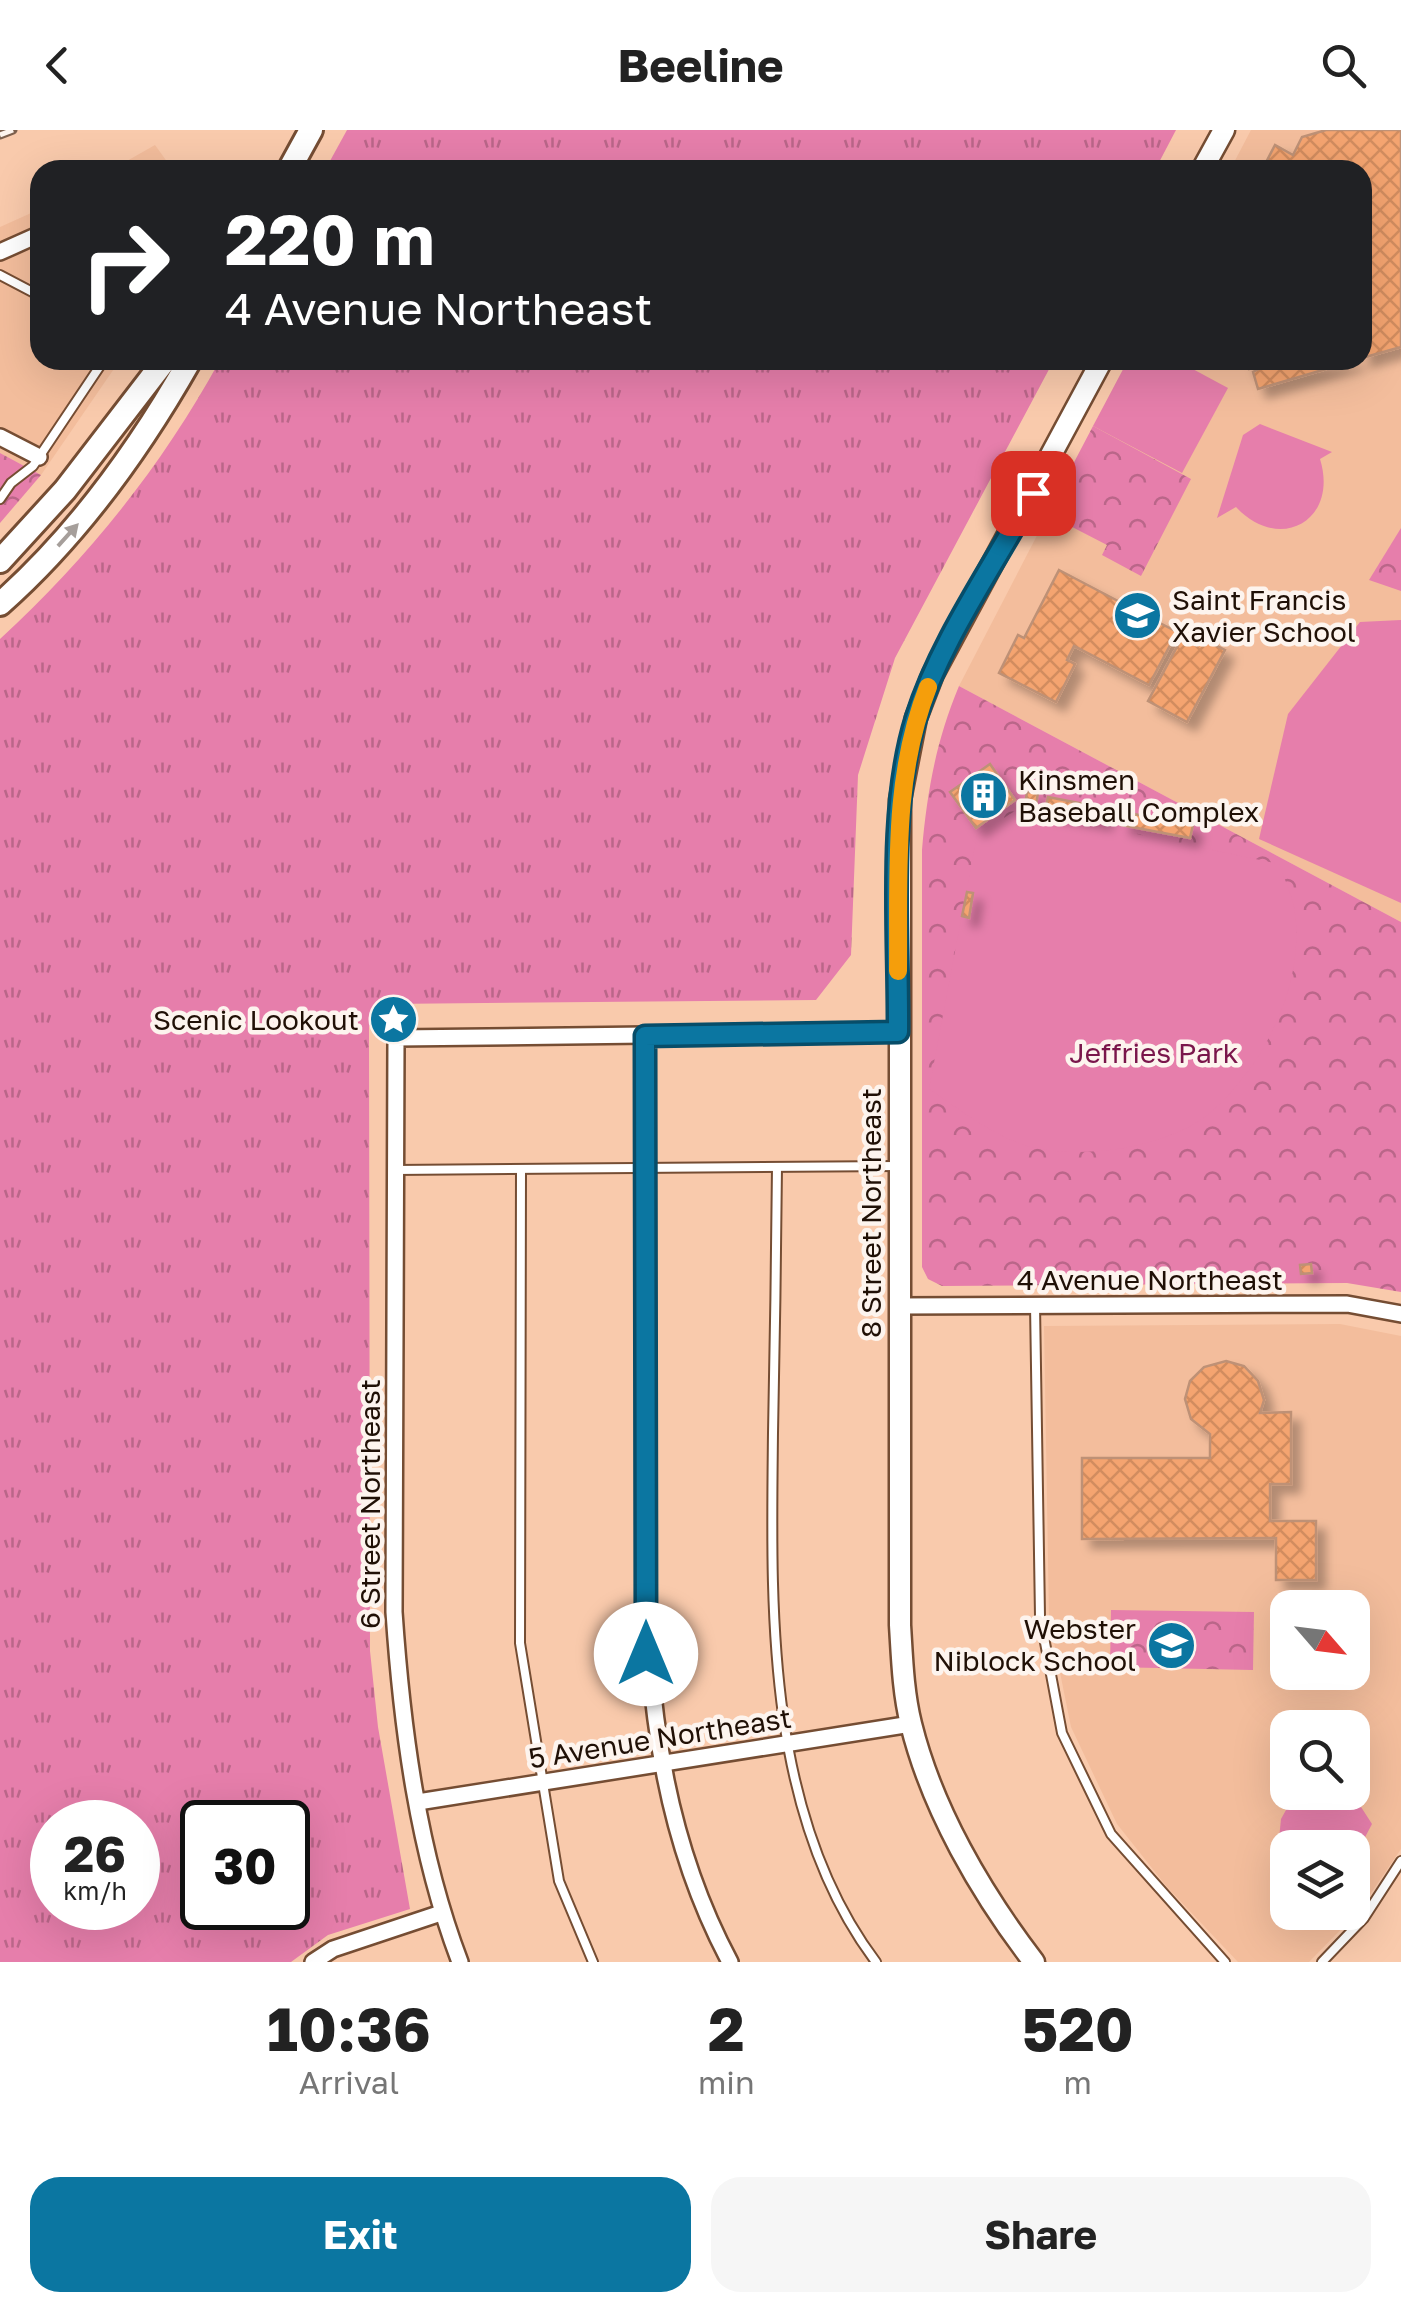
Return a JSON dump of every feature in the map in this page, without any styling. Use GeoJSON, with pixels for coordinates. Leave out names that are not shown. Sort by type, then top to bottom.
{"type":"FeatureCollection","features":[{"type":"Feature","properties":{"kind":"main road"},"geometry":{"type":"LineString","coordinates":[[294,160],[311,130]]}},
{"type":"Feature","properties":{"kind":"main road"},"geometry":{"type":"LineString","coordinates":[[0,561],[65,490],[157,370]]}},
{"type":"Feature","properties":{"kind":"main road"},"geometry":{"type":"LineString","coordinates":[[0,604],[88,512],[145,435],[184,370]]}},
{"type":"Feature","properties":{"kind":"street"},"geometry":{"type":"LineString","coordinates":[[1208,160],[1224,130]]}},
{"type":"Feature","properties":{"kind":"street"},"geometry":{"type":"LineString","coordinates":[[0,252],[30,238]]}},
{"type":"Feature","properties":{"kind":"street","name":"8 Street Northeast"},"geometry":{"type":"LineString","coordinates":[[1034,1962],[1007,1926],[954,1832],[911,1724],[900,1625],[900,800],[916,718],[934,674],[1097,370]]}},
{"type":"Feature","properties":{"kind":"street"},"geometry":{"type":"LineString","coordinates":[[0,437],[39,457]]}},
{"type":"Feature","properties":{"kind":"street"},"geometry":{"type":"LineString","coordinates":[[730,1962],[683,1848],[660,1764],[646,1654],[645,1036],[898,1032]]}},
{"type":"Feature","properties":{"kind":"street","name":"6 Street Northeast"},"geometry":{"type":"LineString","coordinates":[[460,1962],[442,1913],[400,1703],[394,1612],[396,1038],[645,1036]]}},
{"type":"Feature","properties":{"kind":"street","name":"4 Avenue Northeast"},"geometry":{"type":"LineString","coordinates":[[899,1306],[1348,1304],[1401,1314]]}},
{"type":"Feature","properties":{"kind":"street","name":"5 Avenue Northeast"},"geometry":{"type":"LineString","coordinates":[[418,1802],[911,1724]]}},
{"type":"Feature","properties":{"kind":"street"},"geometry":{"type":"LineString","coordinates":[[313,1962],[333,1949],[442,1913]]}},
{"type":"Feature","properties":{"kind":"lane"},"geometry":{"type":"LineString","coordinates":[[0,275],[30,291]]}},
{"type":"Feature","properties":{"kind":"lane"},"geometry":{"type":"LineString","coordinates":[[0,499],[39,457],[97,370]]}},
{"type":"Feature","properties":{"kind":"lane"},"geometry":{"type":"LineString","coordinates":[[394,1170],[898,1166]]}},
{"type":"Feature","properties":{"kind":"lane"},"geometry":{"type":"LineString","coordinates":[[777,1167],[772,1590],[788,1744],[805,1815],[835,1890],[876,1962]]}},
{"type":"Feature","properties":{"kind":"lane"},"geometry":{"type":"LineString","coordinates":[[521,1169],[520,1642],[539,1783],[559,1882],[593,1962]]}},
{"type":"Feature","properties":{"kind":"lane"},"geometry":{"type":"LineString","coordinates":[[1036,1305],[1040,1616],[1062,1732],[1111,1834],[1224,1962]]}},
{"type":"Feature","properties":{"kind":"lane"},"geometry":{"type":"LineString","coordinates":[[1322,1962],[1364,1918],[1401,1862]]}},
{"type":"Feature","properties":{"kind":"shaded area"},"geometry":{"type":"Polygon","coordinates":[[[1251,130],[1401,130],[1401,922],[959,686],[1123,370],[1372,370],[1372,160],[1235,160],[1251,130]]]}},
{"type":"Feature","properties":{"kind":"shaded area"},"geometry":{"type":"Polygon","coordinates":[[[155,145],[166,160],[129,160],[155,145]]]}},
{"type":"Feature","properties":{"kind":"shaded area"},"geometry":{"type":"Polygon","coordinates":[[[30,214],[30,370],[113,370],[41,475],[0,453],[0,227],[30,214]]]}},
{"type":"Feature","properties":{"kind":"shaded area","name":"Webster Niblock School"},"geometry":{"type":"Polygon","coordinates":[[[1340,1324],[1401,1336],[1401,1849],[1370,1894],[1370,1830],[1270,1830],[1270,1930],[1340,1930],[1309,1962],[1238,1962],[1167,1887],[1117,1824],[1071,1727],[1049,1618],[1044,1326],[1340,1324]]]}},
{"type":"Feature","properties":{"kind":"green space"},"geometry":{"type":"Polygon","coordinates":[[[347,130],[1176,130],[1160,160],[330,160],[347,130]]]}},
{"type":"Feature","properties":{"kind":"green space"},"geometry":{"type":"Polygon","coordinates":[[[214,370],[1049,370],[895,658],[858,775],[851,955],[816,1000],[387,1004],[369,1027],[370,1651],[378,1727],[410,1909],[328,1935],[291,1962],[0,1962],[0,639],[64,576],[148,473],[214,370]]]}},
{"type":"Feature","properties":{"kind":"green space"},"geometry":{"type":"Polygon","coordinates":[[[1123,370],[1195,370],[1228,388],[1182,473],[1093,426],[1123,370]]]}},
{"type":"Feature","properties":{"kind":"green space"},"geometry":{"type":"Polygon","coordinates":[[[1260,424],[1332,452],[1320,459],[1324,481],[1321,499],[1302,524],[1287,529],[1270,528],[1236,507],[1217,518],[1243,435],[1260,424]]]}},
{"type":"Feature","properties":{"kind":"green space"},"geometry":{"type":"Polygon","coordinates":[[[1093,426],[1191,479],[1141,576],[1102,555],[1107,545],[1047,514],[1093,426]]]}},
{"type":"Feature","properties":{"kind":"green space"},"geometry":{"type":"Polygon","coordinates":[[[0,453],[41,475],[0,523],[0,453]]]}},
{"type":"Feature","properties":{"kind":"green space"},"geometry":{"type":"Polygon","coordinates":[[[1401,528],[1401,591],[1369,580],[1401,528]]]}},
{"type":"Feature","properties":{"kind":"green space"},"geometry":{"type":"Polygon","coordinates":[[[1401,620],[1401,903],[1259,839],[1288,714],[1360,622],[1401,620]]]}},
{"type":"Feature","properties":{"kind":"green space","name":"Jeffries Park"},"geometry":{"type":"Polygon","coordinates":[[[959,686],[1401,922],[1401,1292],[1347,1283],[942,1286],[928,1279],[922,1267],[922,850],[934,767],[959,686]]]}},
{"type":"Feature","properties":{"kind":"green space"},"geometry":{"type":"Polygon","coordinates":[[[1018,809],[1279,864],[1294,907],[1296,935],[1288,992],[1278,1020],[1249,1071],[1231,1093],[1193,1125],[1120,1149],[1043,1149],[997,1133],[929,1089],[977,835],[1018,809]]]}},
{"type":"Feature","properties":{"kind":"green space"},"geometry":{"type":"Polygon","coordinates":[[[1111,1610],[1254,1612],[1253,1670],[1110,1667],[1111,1610]]]}},
{"type":"Feature","properties":{"kind":"green space"},"geometry":{"type":"Polygon","coordinates":[[[1286,1810],[1363,1810],[1372,1824],[1369,1830],[1280,1830],[1286,1810]]]}},
{"type":"Feature","properties":{"kind":"building"},"geometry":{"type":"Polygon","coordinates":[[[1326,130],[1401,130],[1401,347],[1372,355],[1372,160],[1267,160],[1275,145],[1293,155],[1302,137],[1326,130]]]}},
{"type":"Feature","properties":{"kind":"building"},"geometry":{"type":"Polygon","coordinates":[[[1257,370],[1323,370],[1258,389],[1253,372],[1257,370]]]}},
{"type":"Feature","properties":{"kind":"building"},"geometry":{"type":"Polygon","coordinates":[[[1059,570],[1177,632],[1149,685],[1074,646],[1067,660],[1075,664],[1056,702],[999,673],[1018,635],[1024,638],[1059,570]]]}},
{"type":"Feature","properties":{"kind":"building"},"geometry":{"type":"Polygon","coordinates":[[[1186,630],[1225,650],[1187,722],[1148,701],[1186,630]]]}},
{"type":"Feature","properties":{"kind":"building","name":"Kinsmen Baseball Complex"},"geometry":{"type":"Polygon","coordinates":[[[990,764],[1015,800],[976,828],[950,792],[990,764]]]}},
{"type":"Feature","properties":{"kind":"building"},"geometry":{"type":"Polygon","coordinates":[[[1027,792],[1038,793],[1036,805],[1025,804],[1027,792]]]}},
{"type":"Feature","properties":{"kind":"building"},"geometry":{"type":"Polygon","coordinates":[[[1048,797],[1105,808],[1103,821],[1045,810],[1048,797]]]}},
{"type":"Feature","properties":{"kind":"building"},"geometry":{"type":"Polygon","coordinates":[[[1123,812],[1193,825],[1190,838],[1121,825],[1123,812]]]}},
{"type":"Feature","properties":{"kind":"building"},"geometry":{"type":"Polygon","coordinates":[[[967,892],[973,893],[969,918],[962,916],[967,892]]]}},
{"type":"Feature","properties":{"kind":"building"},"geometry":{"type":"Polygon","coordinates":[[[1311,1264],[1312,1273],[1301,1274],[1300,1265],[1311,1264]]]}},
{"type":"Feature","properties":{"kind":"building"},"geometry":{"type":"Polygon","coordinates":[[[1226,1361],[1244,1366],[1258,1381],[1264,1400],[1260,1413],[1291,1412],[1291,1484],[1270,1484],[1270,1521],[1316,1521],[1316,1580],[1276,1580],[1276,1538],[1082,1539],[1082,1458],[1210,1458],[1210,1434],[1191,1419],[1185,1399],[1190,1381],[1204,1367],[1226,1361]]]}},
{"type":"Feature","properties":{"kind":"railway"},"geometry":{"type":"LineString","coordinates":[[0,135],[13,130]]}},
{"type":"Feature","properties":{"kind":"slow traffic"},"geometry":{"type":"LineString","coordinates":[[898,971],[900,800],[916,718],[928,687]]}},
{"type":"Feature","properties":{"kind":"place","name":"Saint Francis Xavier School"},"geometry":{"type":"Point","coordinates":[1137,616]}},
{"type":"Feature","properties":{"kind":"place","name":"Kinsmen Baseball Complex"},"geometry":{"type":"Point","coordinates":[983,796]}},
{"type":"Feature","properties":{"kind":"place","name":"Scenic Lookout"},"geometry":{"type":"Point","coordinates":[394,1020]}},
{"type":"Feature","properties":{"kind":"place","name":"Webster Niblock School"},"geometry":{"type":"Point","coordinates":[1171,1645]}},
{"type":"Feature","properties":{"kind":"route"},"geometry":{"type":"LineString","coordinates":[[646,1654],[645,1036],[898,1032],[900,800],[916,718],[934,674],[1033,493]]}}]}
